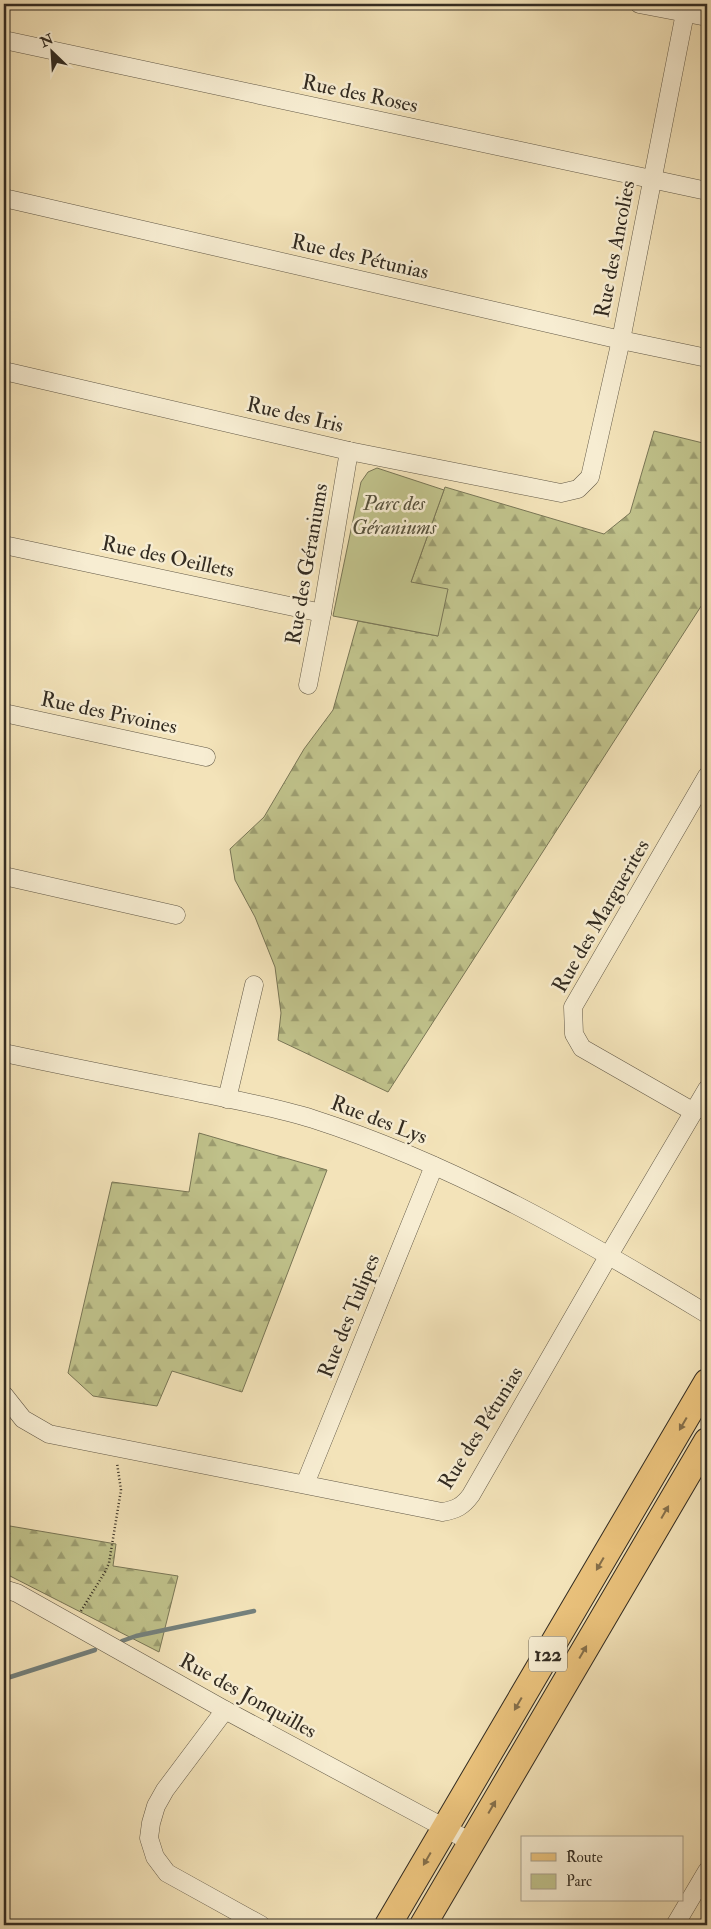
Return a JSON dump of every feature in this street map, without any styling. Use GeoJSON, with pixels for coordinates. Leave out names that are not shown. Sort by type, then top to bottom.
{"type":"FeatureCollection","features":[{"type":"Feature","properties":{"kind":"main road","name":"122"},"geometry":{"type":"LineString","coordinates":[[388,1925],[707,1382]]}},
{"type":"Feature","properties":{"kind":"main road","name":"122"},"geometry":{"type":"LineString","coordinates":[[423,1925],[707,1441]]}},
{"type":"Feature","properties":{"kind":"street"},"geometry":{"type":"LineString","coordinates":[[638,4],[707,16]]}},
{"type":"Feature","properties":{"kind":"street","name":"Rue des Ancolies"},"geometry":{"type":"LineString","coordinates":[[578,489],[590,477],[621,340],[685,13]]}},
{"type":"Feature","properties":{"kind":"street","name":"Rue des Roses"},"geometry":{"type":"LineString","coordinates":[[4,40],[707,191]]}},
{"type":"Feature","properties":{"kind":"street","name":"Rue des Pétunias"},"geometry":{"type":"LineString","coordinates":[[4,198],[621,340],[707,358]]}},
{"type":"Feature","properties":{"kind":"street","name":"Rue des Iris"},"geometry":{"type":"LineString","coordinates":[[4,371],[349,451],[561,493],[578,489]]}},
{"type":"Feature","properties":{"kind":"street","name":"Rue des Géraniums"},"geometry":{"type":"LineString","coordinates":[[308,685],[349,451]]}},
{"type":"Feature","properties":{"kind":"street","name":"Rue des Oeillets"},"geometry":{"type":"LineString","coordinates":[[4,545],[322,613]]}},
{"type":"Feature","properties":{"kind":"street","name":"Rue des Pivoines"},"geometry":{"type":"LineString","coordinates":[[4,713],[206,757]]}},
{"type":"Feature","properties":{"kind":"street","name":"Rue des Marguerites"},"geometry":{"type":"LineString","coordinates":[[694,1112],[582,1048],[574,1034],[573,1008],[707,776]]}},
{"type":"Feature","properties":{"kind":"street"},"geometry":{"type":"LineString","coordinates":[[4,876],[176,915]]}},
{"type":"Feature","properties":{"kind":"street"},"geometry":{"type":"LineString","coordinates":[[227,1099],[254,985]]}},
{"type":"Feature","properties":{"kind":"street","name":"Rue des Lys"},"geometry":{"type":"LineString","coordinates":[[4,1053],[310,1118],[366,1137],[496,1195],[609,1255],[707,1314]]}},
{"type":"Feature","properties":{"kind":"street","name":"Rue des Pétunias"},"geometry":{"type":"LineString","coordinates":[[4,1395],[23,1419],[49,1434],[442,1512],[453,1511],[463,1506],[476,1487],[707,1089]]}},
{"type":"Feature","properties":{"kind":"street","name":"Rue des Tulipes"},"geometry":{"type":"LineString","coordinates":[[305,1484],[434,1166]]}},
{"type":"Feature","properties":{"kind":"street","name":"Rue des Jonquilles"},"geometry":{"type":"LineString","coordinates":[[4,1589],[17,1593],[224,1710],[472,1842]]}},
{"type":"Feature","properties":{"kind":"street"},"geometry":{"type":"LineString","coordinates":[[224,1710],[165,1790],[154,1814],[149,1838],[155,1857],[167,1873],[260,1925]]}},
{"type":"Feature","properties":{"kind":"street"},"geometry":{"type":"LineString","coordinates":[[675,1925],[707,1870]]}},
{"type":"Feature","properties":{"kind":"path"},"geometry":{"type":"LineString","coordinates":[[72,1625],[106,1572],[109,1563],[121,1490],[115,1447]]}},
{"type":"Feature","properties":{"kind":"green space"},"geometry":{"type":"Polygon","coordinates":[[[654,431],[707,444],[707,597],[388,1092],[278,1040],[281,1013],[275,967],[255,917],[235,880],[230,849],[264,817],[304,749],[333,710],[358,621],[438,636],[411,582],[445,487],[604,534],[630,513],[654,431]]]}},
{"type":"Feature","properties":{"kind":"green space","name":"Parc des Géraniums"},"geometry":{"type":"Polygon","coordinates":[[[377,468],[444,490],[411,582],[448,589],[438,636],[333,616],[361,482],[368,472],[377,468]]]}},
{"type":"Feature","properties":{"kind":"green space"},"geometry":{"type":"Polygon","coordinates":[[[199,1133],[327,1170],[242,1392],[172,1371],[157,1406],[93,1396],[68,1373],[112,1182],[189,1192],[199,1133]]]}},
{"type":"Feature","properties":{"kind":"green space"},"geometry":{"type":"Polygon","coordinates":[[[4,1525],[116,1544],[113,1566],[178,1576],[159,1652],[10,1576],[4,1576],[4,1525]]]}},
{"type":"Feature","properties":{"kind":"waterway"},"geometry":{"type":"LineString","coordinates":[[122,1641],[136,1636],[254,1611]]}},
{"type":"Feature","properties":{"kind":"waterway"},"geometry":{"type":"LineString","coordinates":[[4,1679],[95,1650]]}}]}
